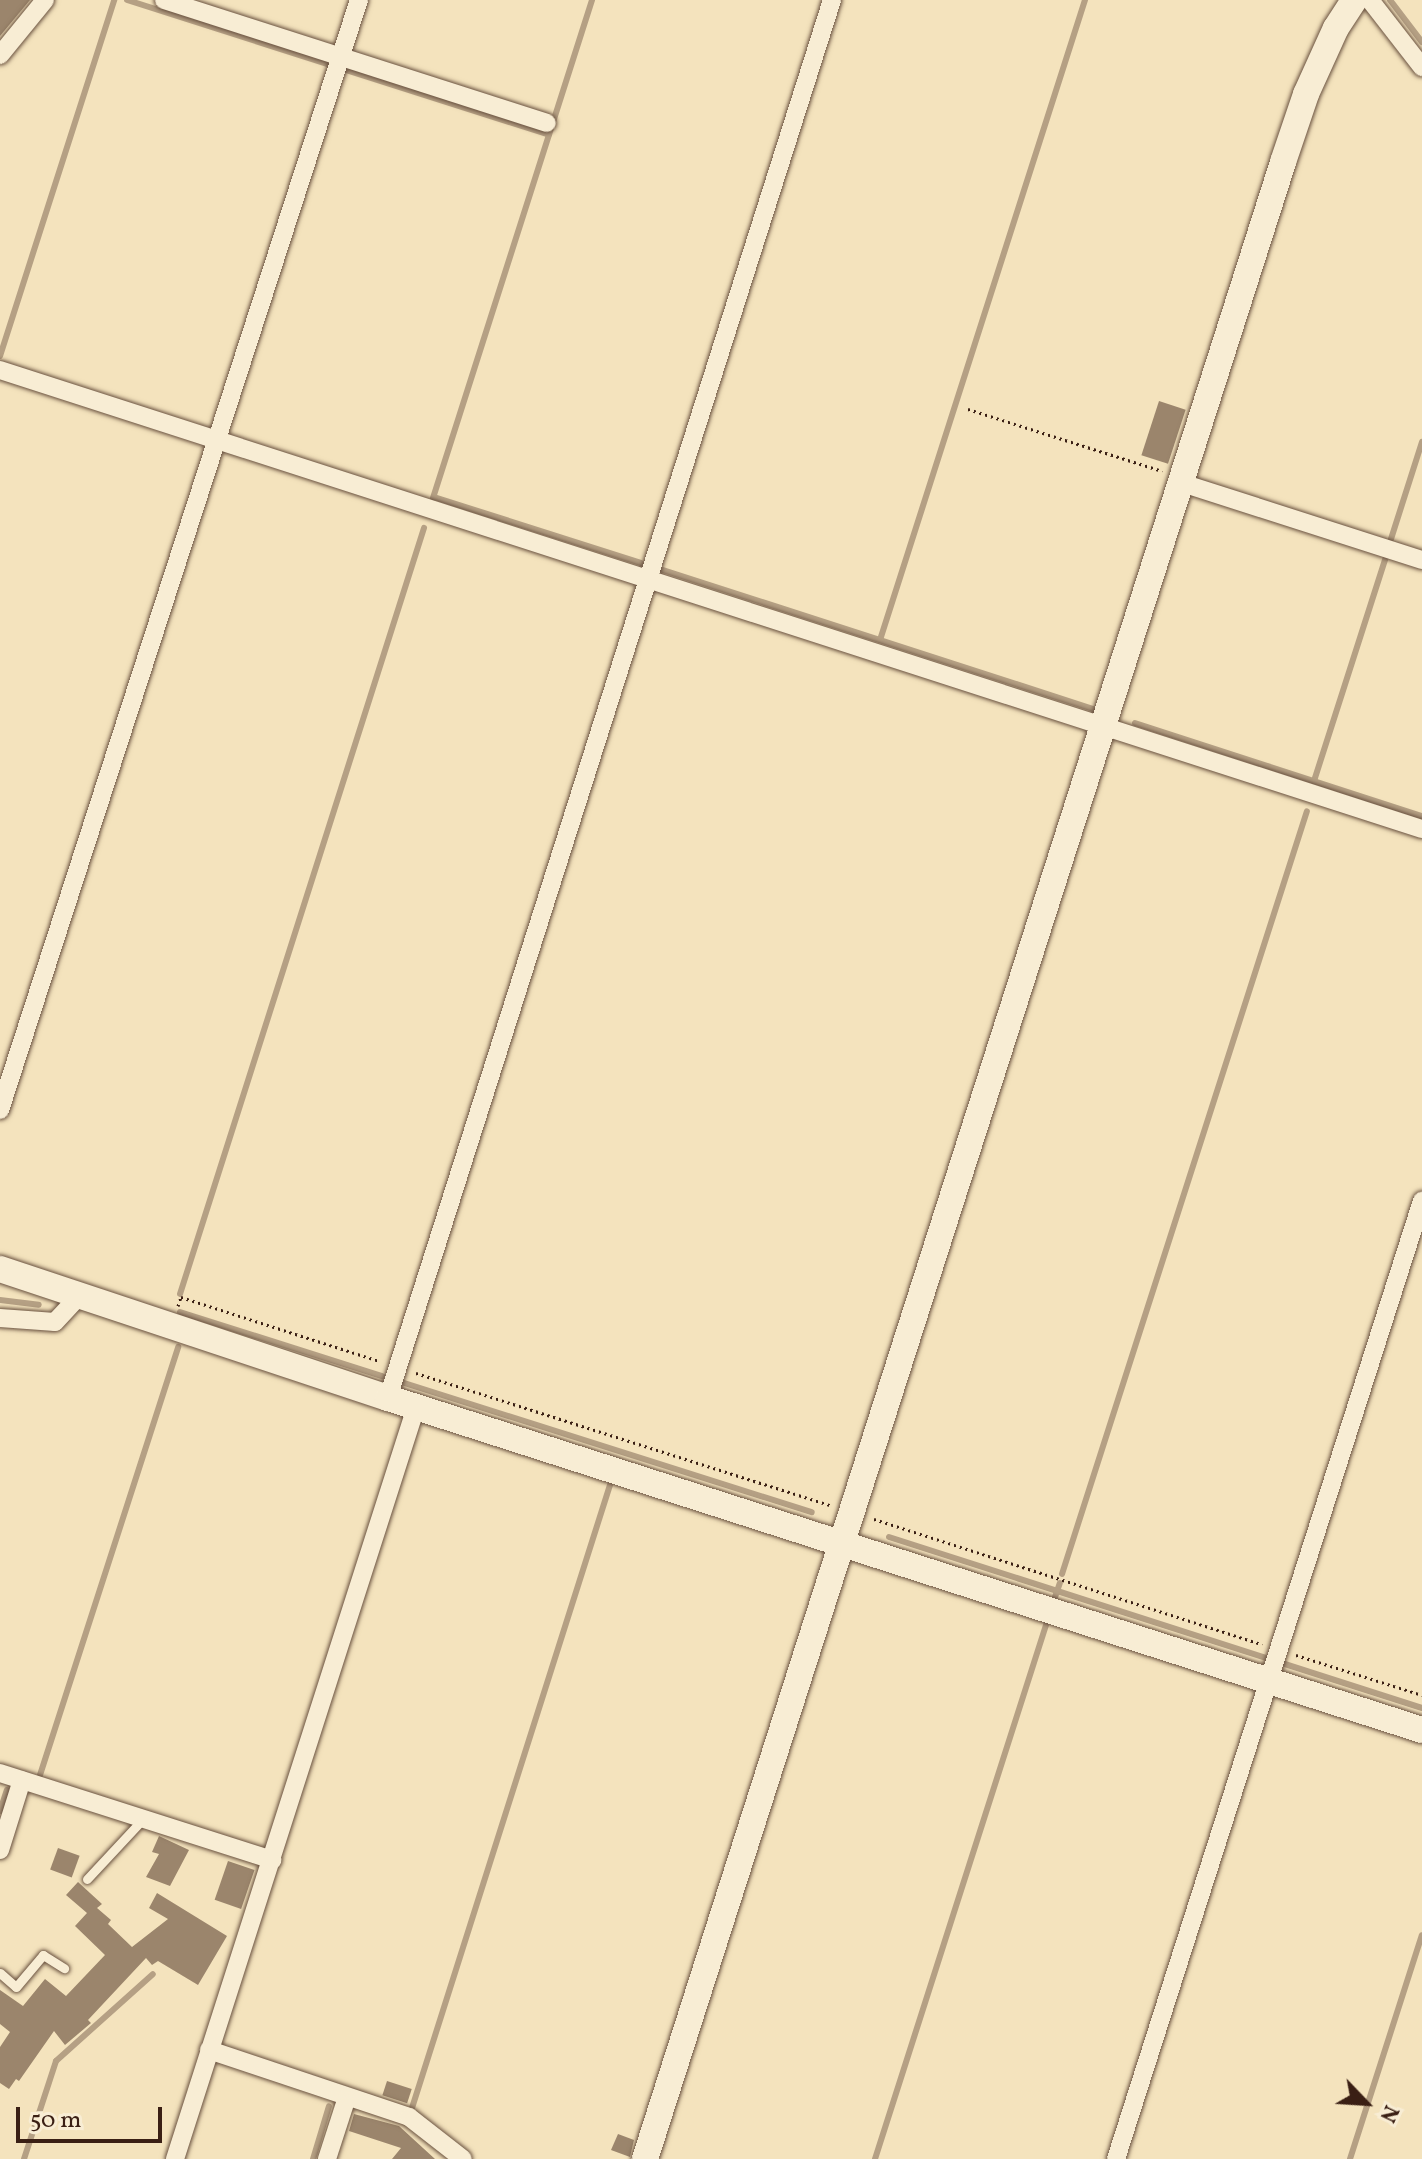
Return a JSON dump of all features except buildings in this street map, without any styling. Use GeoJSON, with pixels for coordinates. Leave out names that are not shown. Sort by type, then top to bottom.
{"type":"FeatureCollection","features":[{"type":"Feature","properties":{"kind":"street"},"geometry":{"type":"LineString","coordinates":[[0,55],[45,0]]}},
{"type":"Feature","properties":{"kind":"street"},"geometry":{"type":"LineString","coordinates":[[164,0],[338,65],[547,123]]}},
{"type":"Feature","properties":{"kind":"street"},"geometry":{"type":"LineString","coordinates":[[0,1110],[359,0]]}},
{"type":"Feature","properties":{"kind":"street"},"geometry":{"type":"LineString","coordinates":[[388,1398],[832,0]]}},
{"type":"Feature","properties":{"kind":"street"},"geometry":{"type":"LineString","coordinates":[[645,2159],[1306,94],[1336,28],[1354,0]]}},
{"type":"Feature","properties":{"kind":"street"},"geometry":{"type":"LineString","coordinates":[[1370,0],[1422,67]]}},
{"type":"Feature","properties":{"kind":"street"},"geometry":{"type":"LineString","coordinates":[[0,370],[1422,829]]}},
{"type":"Feature","properties":{"kind":"street"},"geometry":{"type":"LineString","coordinates":[[1183,481],[1422,560]]}},
{"type":"Feature","properties":{"kind":"street"},"geometry":{"type":"LineString","coordinates":[[1116,2159],[1422,1201]]}},
{"type":"Feature","properties":{"kind":"street"},"geometry":{"type":"LineString","coordinates":[[0,1269],[388,1398],[844,1543],[1275,1663],[1422,1730]]}},
{"type":"Feature","properties":{"kind":"street"},"geometry":{"type":"LineString","coordinates":[[0,1318],[55,1322],[78,1297]]}},
{"type":"Feature","properties":{"kind":"street"},"geometry":{"type":"LineString","coordinates":[[175,2159],[416,1407]]}},
{"type":"Feature","properties":{"kind":"street"},"geometry":{"type":"LineString","coordinates":[[0,1773],[272,1860]]}},
{"type":"Feature","properties":{"kind":"street"},"geometry":{"type":"LineString","coordinates":[[0,1850],[22,1780]]}},
{"type":"Feature","properties":{"kind":"street"},"geometry":{"type":"LineString","coordinates":[[209,2050],[409,2117],[463,2159]]}},
{"type":"Feature","properties":{"kind":"street"},"geometry":{"type":"LineString","coordinates":[[327,2159],[347,2097]]}},
{"type":"Feature","properties":{"kind":"lane"},"geometry":{"type":"LineString","coordinates":[[87,1879],[143,1819]]}},
{"type":"Feature","properties":{"kind":"lane"},"geometry":{"type":"LineString","coordinates":[[0,1973],[16,1987],[43,1955],[64,1968]]}},
{"type":"Feature","properties":{"kind":"path"},"geometry":{"type":"LineString","coordinates":[[968,409],[1183,481]]}},
{"type":"Feature","properties":{"kind":"path"},"geometry":{"type":"LineString","coordinates":[[177,1307],[181,1297],[853,1512],[1275,1663],[1422,1695]]}},
{"type":"Feature","properties":{"kind":"waterway"},"geometry":{"type":"LineString","coordinates":[[0,356],[114,0]]}},
{"type":"Feature","properties":{"kind":"waterway"},"geometry":{"type":"LineString","coordinates":[[127,0],[549,135]]}},
{"type":"Feature","properties":{"kind":"waterway"},"geometry":{"type":"LineString","coordinates":[[433,498],[592,0]]}},
{"type":"Feature","properties":{"kind":"waterway"},"geometry":{"type":"LineString","coordinates":[[880,640],[1085,0]]}},
{"type":"Feature","properties":{"kind":"waterway"},"geometry":{"type":"LineString","coordinates":[[1390,0],[1422,42]]}},
{"type":"Feature","properties":{"kind":"waterway"},"geometry":{"type":"LineString","coordinates":[[1391,539],[1422,442]]}},
{"type":"Feature","properties":{"kind":"waterway"},"geometry":{"type":"LineString","coordinates":[[434,497],[641,563]]}},
{"type":"Feature","properties":{"kind":"waterway"},"geometry":{"type":"LineString","coordinates":[[180,1294],[424,528]]}},
{"type":"Feature","properties":{"kind":"waterway"},"geometry":{"type":"LineString","coordinates":[[1314,781],[1386,557]]}},
{"type":"Feature","properties":{"kind":"waterway"},"geometry":{"type":"LineString","coordinates":[[663,570],[1094,709]]}},
{"type":"Feature","properties":{"kind":"waterway"},"geometry":{"type":"LineString","coordinates":[[1135,723],[1422,816]]}},
{"type":"Feature","properties":{"kind":"waterway"},"geometry":{"type":"LineString","coordinates":[[1062,1574],[1307,811]]}},
{"type":"Feature","properties":{"kind":"waterway"},"geometry":{"type":"LineString","coordinates":[[0,1300],[39,1305]]}},
{"type":"Feature","properties":{"kind":"waterway"},"geometry":{"type":"LineString","coordinates":[[180,1312],[382,1376]]}},
{"type":"Feature","properties":{"kind":"waterway"},"geometry":{"type":"LineString","coordinates":[[40,1775],[178,1347]]}},
{"type":"Feature","properties":{"kind":"waterway"},"geometry":{"type":"LineString","coordinates":[[398,1381],[812,1512]]}},
{"type":"Feature","properties":{"kind":"waterway"},"geometry":{"type":"LineString","coordinates":[[412,2108],[610,1485]]}},
{"type":"Feature","properties":{"kind":"waterway"},"geometry":{"type":"LineString","coordinates":[[889,1537],[1422,1708]]}},
{"type":"Feature","properties":{"kind":"waterway"},"geometry":{"type":"LineString","coordinates":[[1054,1600],[1060,1583]]}},
{"type":"Feature","properties":{"kind":"waterway"},"geometry":{"type":"LineString","coordinates":[[875,2159],[1047,1622]]}},
{"type":"Feature","properties":{"kind":"waterway"},"geometry":{"type":"LineString","coordinates":[[0,1811],[7,1790]]}},
{"type":"Feature","properties":{"kind":"waterway"},"geometry":{"type":"LineString","coordinates":[[1350,2159],[1422,1935]]}},
{"type":"Feature","properties":{"kind":"waterway"},"geometry":{"type":"LineString","coordinates":[[24,2159],[56,2061],[153,1974]]}},
{"type":"Feature","properties":{"kind":"waterway"},"geometry":{"type":"LineString","coordinates":[[313,2159],[329,2106]]}}]}
